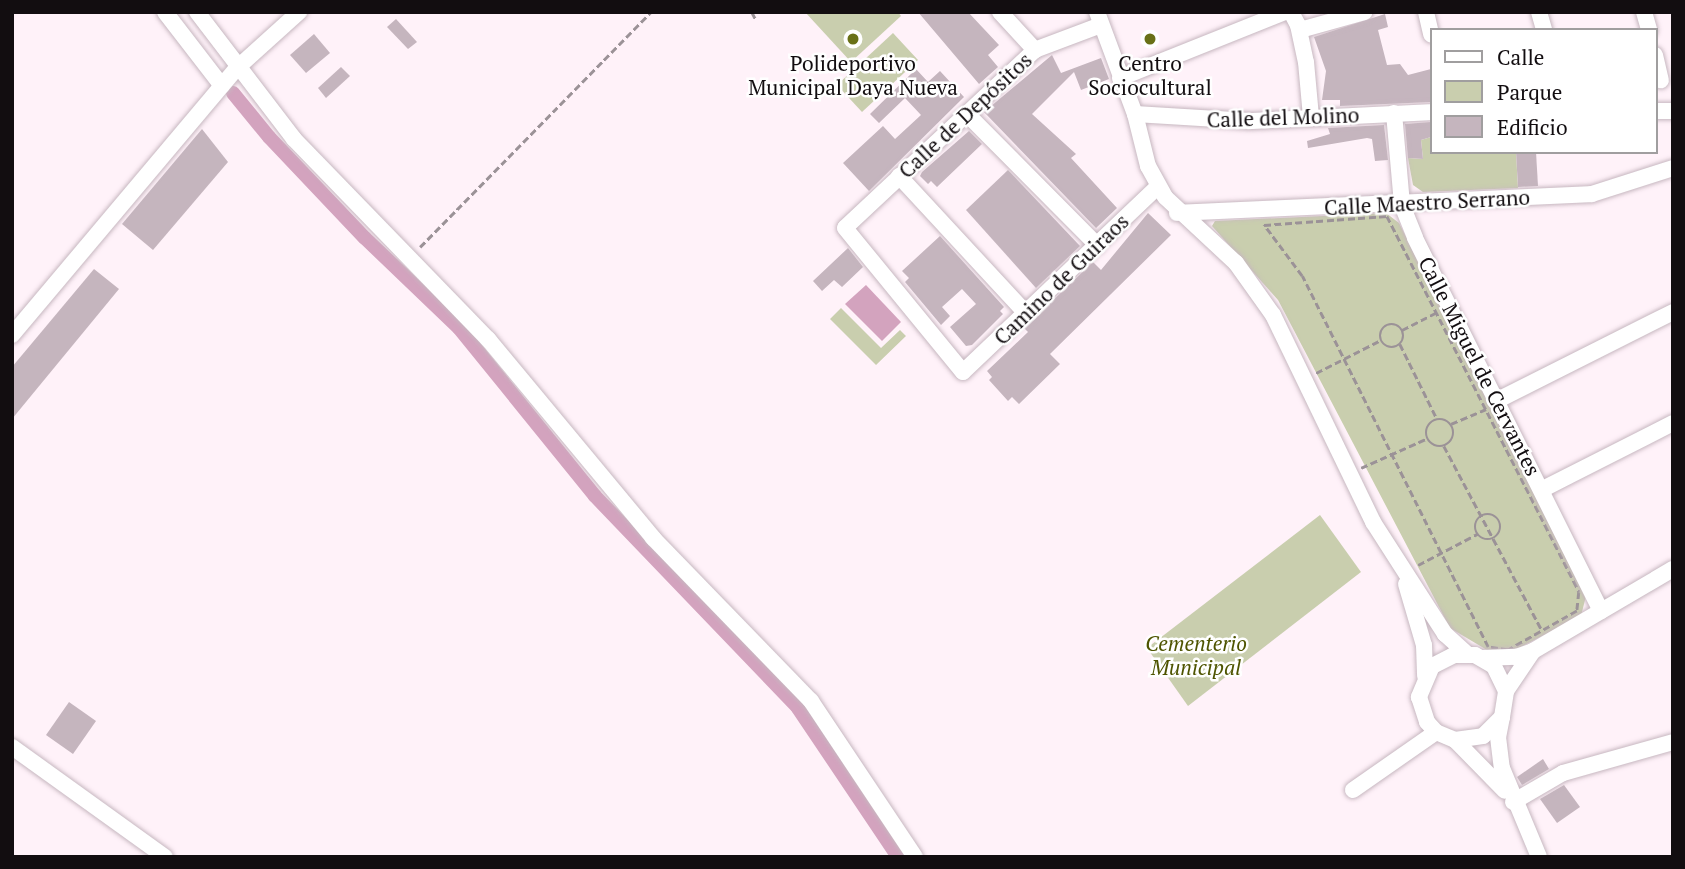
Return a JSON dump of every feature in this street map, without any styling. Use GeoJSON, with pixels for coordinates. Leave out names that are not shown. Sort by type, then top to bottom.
{"type":"FeatureCollection","features":[{"type":"Feature","properties":{"kind":"street"},"geometry":{"type":"LineString","coordinates":[[165,12],[222,86]]}},
{"type":"Feature","properties":{"kind":"street"},"geometry":{"type":"LineString","coordinates":[[197,12],[237,68],[294,139],[408,260],[488,339],[653,538],[811,701],[915,857]]}},
{"type":"Feature","properties":{"kind":"street"},"geometry":{"type":"LineString","coordinates":[[12,335],[237,68],[299,12]]}},
{"type":"Feature","properties":{"kind":"street"},"geometry":{"type":"LineString","coordinates":[[1000,12],[1035,50]]}},
{"type":"Feature","properties":{"kind":"street"},"geometry":{"type":"LineString","coordinates":[[1120,78],[1284,12]]}},
{"type":"Feature","properties":{"kind":"street"},"geometry":{"type":"LineString","coordinates":[[1290,12],[1300,30],[1311,117]]}},
{"type":"Feature","properties":{"kind":"street"},"geometry":{"type":"LineString","coordinates":[[1300,30],[1365,12]]}},
{"type":"Feature","properties":{"kind":"street"},"geometry":{"type":"LineString","coordinates":[[1426,12],[1430,30]]}},
{"type":"Feature","properties":{"kind":"street"},"geometry":{"type":"LineString","coordinates":[[1099,18],[1135,114],[1158,186],[1177,213],[1236,263],[1273,315],[1373,522],[1407,568],[1445,634],[1498,672],[1506,691]]}},
{"type":"Feature","properties":{"kind":"street","name":"Calle de Depósitos"},"geometry":{"type":"LineString","coordinates":[[963,372],[845,228],[1035,50],[1099,18]]}},
{"type":"Feature","properties":{"kind":"street"},"geometry":{"type":"LineString","coordinates":[[1657,61],[1663,80]]}},
{"type":"Feature","properties":{"kind":"street","name":"Calle del Molino"},"geometry":{"type":"LineString","coordinates":[[1135,114],[1204,121],[1430,112]]}},
{"type":"Feature","properties":{"kind":"street","name":"Calle Miguel de Cervantes"},"geometry":{"type":"LineString","coordinates":[[1394,113],[1402,205],[1492,405],[1543,489],[1601,611]]}},
{"type":"Feature","properties":{"kind":"street"},"geometry":{"type":"LineString","coordinates":[[967,114],[1097,246]]}},
{"type":"Feature","properties":{"kind":"street","name":"Calle Maestro Serrano"},"geometry":{"type":"LineString","coordinates":[[1177,213],[1402,205],[1592,194],[1673,168]]}},
{"type":"Feature","properties":{"kind":"street"},"geometry":{"type":"LineString","coordinates":[[899,176],[1027,314]]}},
{"type":"Feature","properties":{"kind":"street","name":"Camino de Guiraos"},"geometry":{"type":"LineString","coordinates":[[963,372],[1027,314],[1158,186]]}},
{"type":"Feature","properties":{"kind":"street"},"geometry":{"type":"LineString","coordinates":[[1492,405],[1673,312]]}},
{"type":"Feature","properties":{"kind":"street"},"geometry":{"type":"LineString","coordinates":[[1543,489],[1673,423]]}},
{"type":"Feature","properties":{"kind":"street"},"geometry":{"type":"LineString","coordinates":[[1407,568],[1424,645],[1425,676],[1419,697],[1421,710],[1436,732],[1455,740],[1512,800]]}},
{"type":"Feature","properties":{"kind":"street"},"geometry":{"type":"LineString","coordinates":[[1425,676],[1443,659],[1475,656],[1516,657],[1673,569]]}},
{"type":"Feature","properties":{"kind":"street"},"geometry":{"type":"LineString","coordinates":[[1535,645],[1506,691],[1499,755],[1512,800],[1539,857]]}},
{"type":"Feature","properties":{"kind":"street"},"geometry":{"type":"LineString","coordinates":[[1455,740],[1483,736],[1502,717]]}},
{"type":"Feature","properties":{"kind":"street"},"geometry":{"type":"LineString","coordinates":[[1353,790],[1436,732]]}},
{"type":"Feature","properties":{"kind":"street"},"geometry":{"type":"LineString","coordinates":[[1512,800],[1563,773],[1673,742]]}},
{"type":"Feature","properties":{"kind":"street"},"geometry":{"type":"LineString","coordinates":[[12,747],[164,857]]}},
{"type":"Feature","properties":{"kind":"path"},"geometry":{"type":"LineString","coordinates":[[408,260],[651,12]]}},
{"type":"Feature","properties":{"kind":"path"},"geometry":{"type":"LineString","coordinates":[[752,12],[756,20]]}},
{"type":"Feature","properties":{"kind":"path"},"geometry":{"type":"LineString","coordinates":[[1387,216],[1492,405],[1579,592],[1581,603],[1577,611],[1542,630],[1535,645],[1508,650],[1488,647],[1302,276],[1264,225],[1387,216]]}},
{"type":"Feature","properties":{"kind":"path"},"geometry":{"type":"LineString","coordinates":[[1402,330],[1439,311]]}},
{"type":"Feature","properties":{"kind":"path"},"geometry":{"type":"LineString","coordinates":[[1322,385],[1316,373],[1381,340],[1386,326],[1395,324],[1402,330]]}},
{"type":"Feature","properties":{"kind":"path"},"geometry":{"type":"LineString","coordinates":[[1402,330],[1400,344],[1437,419],[1451,424],[1492,405]]}},
{"type":"Feature","properties":{"kind":"path"},"geometry":{"type":"LineString","coordinates":[[1381,340],[1391,347],[1400,344]]}},
{"type":"Feature","properties":{"kind":"path"},"geometry":{"type":"LineString","coordinates":[[1428,438],[1427,429],[1437,419]]}},
{"type":"Feature","properties":{"kind":"path"},"geometry":{"type":"LineString","coordinates":[[1444,446],[1454,435],[1451,424]]}},
{"type":"Feature","properties":{"kind":"path"},"geometry":{"type":"LineString","coordinates":[[1428,438],[1444,446],[1542,630]]}},
{"type":"Feature","properties":{"kind":"path"},"geometry":{"type":"LineString","coordinates":[[1356,456],[1362,470],[1428,438]]}},
{"type":"Feature","properties":{"kind":"path"},"geometry":{"type":"LineString","coordinates":[[1477,534],[1476,523],[1482,516],[1492,516],[1499,521],[1500,533],[1494,539]]}},
{"type":"Feature","properties":{"kind":"path"},"geometry":{"type":"LineString","coordinates":[[1407,568],[1477,534],[1494,539]]}},
{"type":"Feature","properties":{"kind":"green space","name":"Polideportivo Municipal Daya Nueva"},"geometry":{"type":"Polygon","coordinates":[[[805,12],[898,12],[901,16],[851,62],[805,12]]]}},
{"type":"Feature","properties":{"kind":"green space"},"geometry":{"type":"Polygon","coordinates":[[[893,33],[918,60],[862,112],[837,85],[893,33]]]}},
{"type":"Feature","properties":{"kind":"green space"},"geometry":{"type":"Polygon","coordinates":[[[1430,137],[1430,154],[1516,154],[1518,188],[1423,192],[1413,185],[1408,158],[1423,159],[1421,140],[1430,137]]]}},
{"type":"Feature","properties":{"kind":"green space"},"geometry":{"type":"Polygon","coordinates":[[[1386,213],[1399,223],[1586,596],[1581,616],[1509,653],[1487,650],[1450,628],[1278,300],[1212,226],[1215,221],[1386,213]]]}},
{"type":"Feature","properties":{"kind":"green space"},"geometry":{"type":"Polygon","coordinates":[[[841,308],[881,348],[900,330],[906,336],[876,365],[830,319],[841,308]]]}},
{"type":"Feature","properties":{"kind":"green space","name":"Cementerio Municipal"},"geometry":{"type":"Polygon","coordinates":[[[1320,515],[1361,572],[1188,706],[1147,648],[1320,515]]]}},
{"type":"Feature","properties":{"kind":"shaded area"},"geometry":{"type":"Polygon","coordinates":[[[866,285],[901,322],[882,341],[845,304],[866,285]]]}},
{"type":"Feature","properties":{"kind":"building"},"geometry":{"type":"Polygon","coordinates":[[[918,12],[968,12],[999,45],[988,55],[998,67],[979,84],[918,12]]]}},
{"type":"Feature","properties":{"kind":"building"},"geometry":{"type":"Polygon","coordinates":[[[1385,14],[1388,27],[1378,30],[1387,65],[1400,64],[1408,75],[1430,69],[1430,102],[1340,106],[1340,100],[1322,100],[1326,71],[1314,37],[1385,14]]]}},
{"type":"Feature","properties":{"kind":"building"},"geometry":{"type":"Polygon","coordinates":[[[396,19],[417,42],[408,49],[387,27],[396,19]]]}},
{"type":"Feature","properties":{"kind":"building"},"geometry":{"type":"Polygon","coordinates":[[[314,34],[330,53],[306,73],[290,55],[314,34]]]}},
{"type":"Feature","properties":{"kind":"building"},"geometry":{"type":"Polygon","coordinates":[[[1052,55],[1061,73],[1101,58],[1109,79],[1081,90],[1074,72],[1032,114],[1076,154],[1071,158],[1117,208],[1096,228],[984,112],[1052,55]]]}},
{"type":"Feature","properties":{"kind":"building"},"geometry":{"type":"Polygon","coordinates":[[[341,67],[350,76],[326,98],[318,88],[341,67]]]}},
{"type":"Feature","properties":{"kind":"building"},"geometry":{"type":"Polygon","coordinates":[[[916,69],[928,82],[940,71],[964,97],[869,191],[843,163],[883,126],[895,139],[921,115],[905,98],[879,123],[870,114],[916,69]]]}},
{"type":"Feature","properties":{"kind":"building"},"geometry":{"type":"Polygon","coordinates":[[[1430,122],[1430,137],[1421,140],[1423,159],[1408,158],[1405,124],[1430,122]]]}},
{"type":"Feature","properties":{"kind":"building"},"geometry":{"type":"Polygon","coordinates":[[[1384,125],[1388,160],[1375,161],[1372,139],[1367,138],[1308,148],[1307,141],[1330,134],[1328,128],[1384,125]]]}},
{"type":"Feature","properties":{"kind":"building"},"geometry":{"type":"Polygon","coordinates":[[[202,129],[228,162],[153,250],[122,224],[202,129]]]}},
{"type":"Feature","properties":{"kind":"building"},"geometry":{"type":"Polygon","coordinates":[[[969,131],[982,144],[937,187],[931,181],[928,184],[920,176],[922,172],[969,131]]]}},
{"type":"Feature","properties":{"kind":"building"},"geometry":{"type":"Polygon","coordinates":[[[1516,154],[1536,154],[1538,186],[1518,187],[1516,154]]]}},
{"type":"Feature","properties":{"kind":"building"},"geometry":{"type":"Polygon","coordinates":[[[1008,170],[1080,246],[1036,288],[966,210],[1008,170]]]}},
{"type":"Feature","properties":{"kind":"building"},"geometry":{"type":"Polygon","coordinates":[[[1148,213],[1171,235],[1050,354],[1060,364],[1019,404],[1012,397],[1008,401],[989,380],[992,377],[987,371],[1028,332],[1024,328],[1093,262],[1101,270],[1148,213]]]}},
{"type":"Feature","properties":{"kind":"building"},"geometry":{"type":"Polygon","coordinates":[[[940,236],[1004,307],[1000,311],[1003,314],[972,345],[966,346],[950,327],[976,304],[962,289],[942,307],[950,316],[941,325],[905,282],[909,278],[902,271],[940,236]]]}},
{"type":"Feature","properties":{"kind":"building"},"geometry":{"type":"Polygon","coordinates":[[[848,248],[863,267],[842,287],[834,280],[822,291],[813,281],[848,248]]]}},
{"type":"Feature","properties":{"kind":"building"},"geometry":{"type":"Polygon","coordinates":[[[94,269],[119,289],[12,419],[12,367],[94,269]]]}},
{"type":"Feature","properties":{"kind":"building"},"geometry":{"type":"Polygon","coordinates":[[[69,702],[96,721],[73,754],[46,735],[69,702]]]}},
{"type":"Feature","properties":{"kind":"building"},"geometry":{"type":"Polygon","coordinates":[[[1543,759],[1549,769],[1522,785],[1517,777],[1543,759]]]}},
{"type":"Feature","properties":{"kind":"building"},"geometry":{"type":"Polygon","coordinates":[[[1564,785],[1580,807],[1557,823],[1540,799],[1564,785]]]}},
{"type":"Feature","properties":{"kind":"waterway"},"geometry":{"type":"LineString","coordinates":[[233,93],[269,137],[365,238],[459,328],[595,496],[798,708],[898,857]]}},
{"type":"Feature","properties":{"kind":"place","name":"Polideportivo Municipal Daya Nueva"},"geometry":{"type":"Point","coordinates":[853,39]}},
{"type":"Feature","properties":{"kind":"place","name":"Centro Sociocultural"},"geometry":{"type":"Point","coordinates":[1150,39]}}]}
